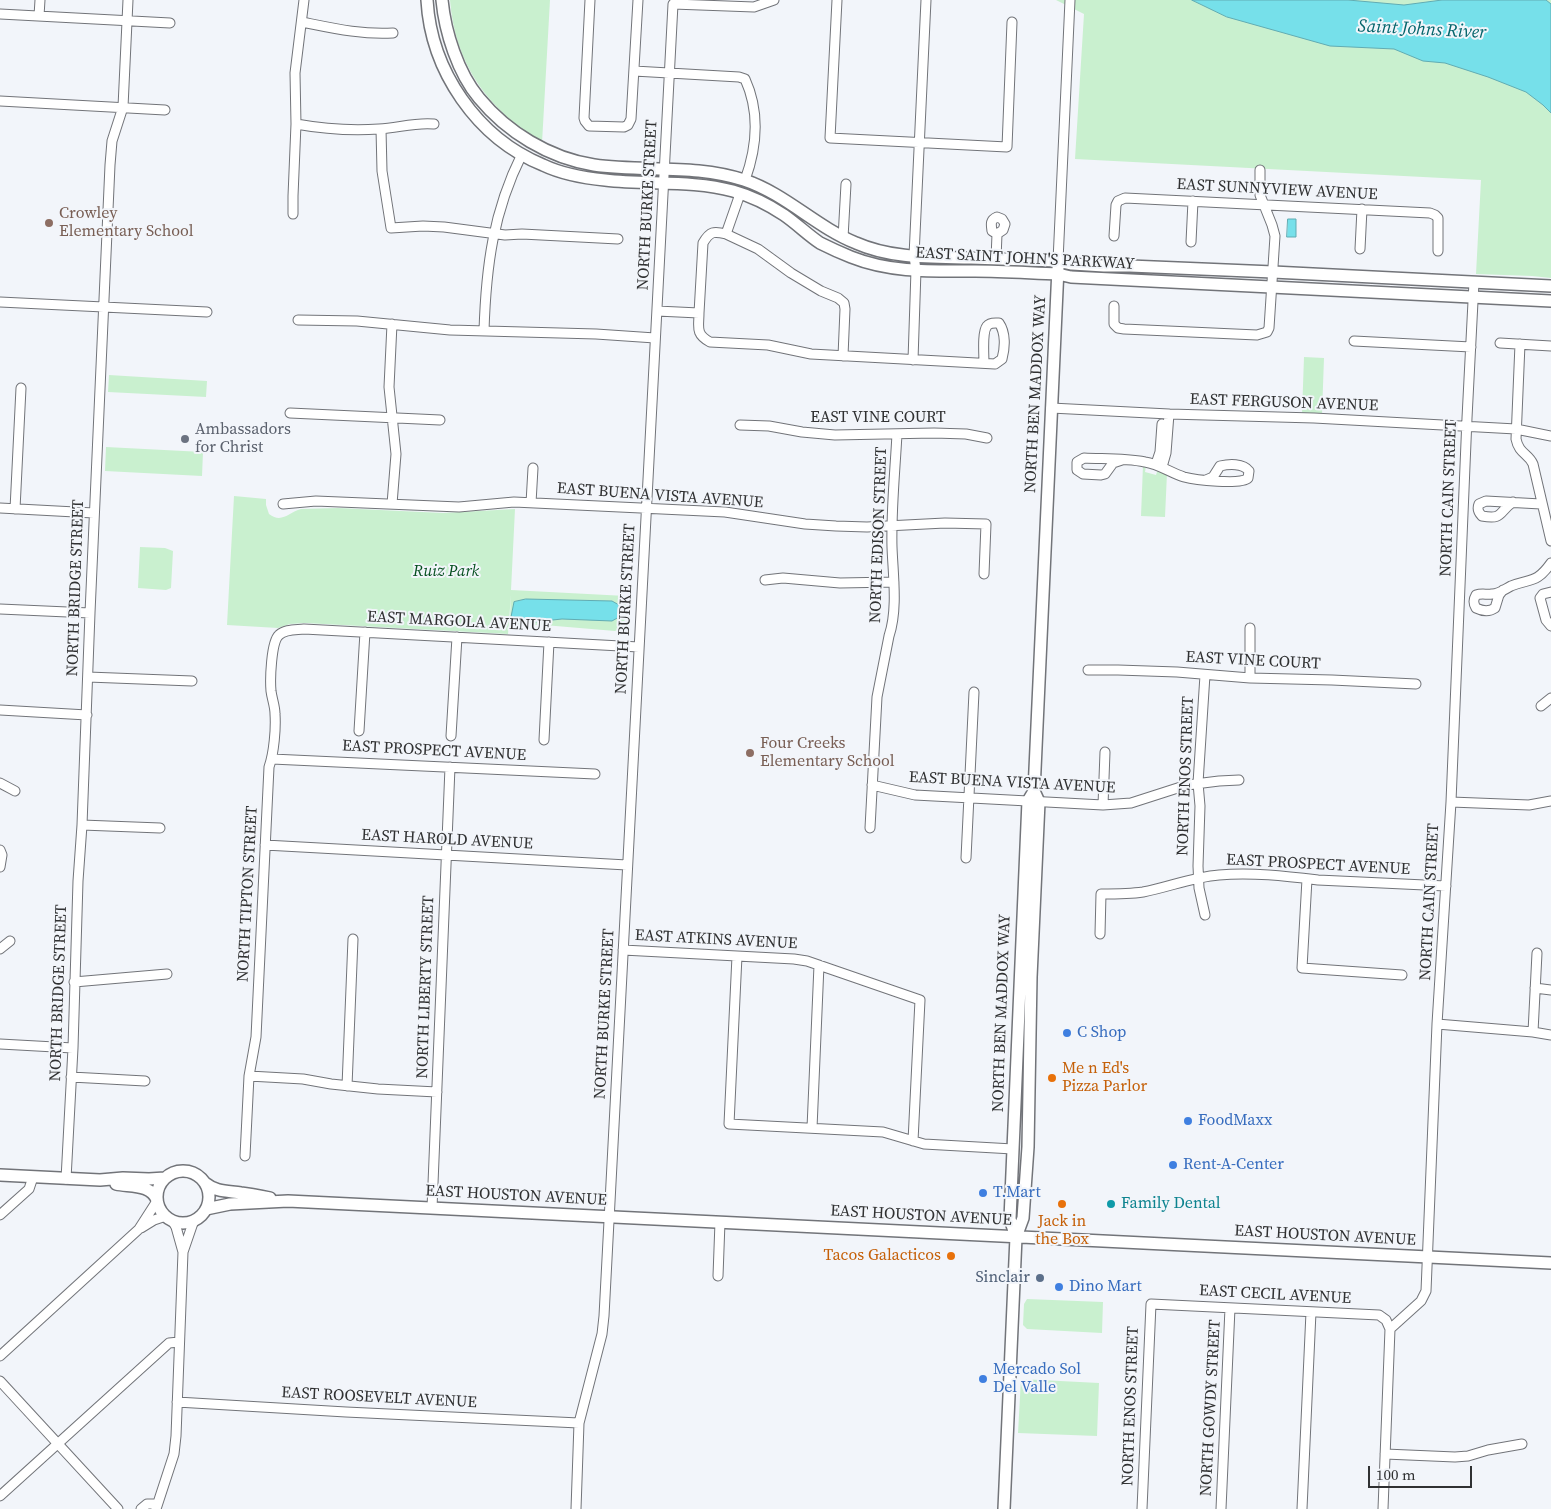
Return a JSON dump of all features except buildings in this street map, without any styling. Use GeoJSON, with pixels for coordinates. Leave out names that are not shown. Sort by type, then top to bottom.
{"type":"FeatureCollection","features":[{"type":"Feature","properties":{"kind":"main road","name":"EAST SAINT JOHN'S PARKWAY"},"geometry":{"type":"LineString","coordinates":[[427,0],[434,40],[457,92],[468,109],[486,127],[502,141],[522,154],[541,165],[564,173],[604,180],[703,186],[740,194],[783,214],[819,242],[835,250],[883,267],[916,270],[1058,274],[1071,278],[1551,301]]}},
{"type":"Feature","properties":{"kind":"main road","name":"EAST SAINT JOHN'S PARKWAY"},"geometry":{"type":"LineString","coordinates":[[442,0],[446,28],[453,52],[478,97],[508,127],[529,141],[550,152],[594,165],[713,173],[745,180],[778,195],[843,238],[877,250],[914,256],[996,258],[1058,261],[1104,266],[1273,272],[1551,286]]}},
{"type":"Feature","properties":{"kind":"main road","name":"NORTH BEN MADDOX WAY"},"geometry":{"type":"LineString","coordinates":[[1016,1237],[1010,1218],[1019,982],[1028,801],[1034,790],[1058,261]]}},
{"type":"Feature","properties":{"kind":"main road","name":"NORTH BEN MADDOX WAY"},"geometry":{"type":"LineString","coordinates":[[1004,1509],[1016,1237],[1023,1218],[1028,1147],[1031,977],[1040,802],[1034,790]]}},
{"type":"Feature","properties":{"kind":"main road"},"geometry":{"type":"LineString","coordinates":[[100,1180],[148,1190],[154,1193],[160,1209],[169,1218],[179,1222],[187,1222],[201,1216],[206,1209],[209,1196],[205,1182],[198,1175],[190,1171],[181,1171],[173,1173],[160,1184],[157,1200]]}},
{"type":"Feature","properties":{"kind":"main road"},"geometry":{"type":"LineString","coordinates":[[0,1175],[100,1180],[165,1178]]}},
{"type":"Feature","properties":{"kind":"main road","name":"EAST HOUSTON AVENUE"},"geometry":{"type":"LineString","coordinates":[[205,1182],[210,1187],[221,1191],[240,1192],[288,1201]]}},
{"type":"Feature","properties":{"kind":"main road","name":"EAST HOUSTON AVENUE"},"geometry":{"type":"LineString","coordinates":[[206,1209],[230,1204],[288,1201],[1551,1263]]}},
{"type":"Feature","properties":{"kind":"street"},"geometry":{"type":"LineString","coordinates":[[39,16],[40,0]]}},
{"type":"Feature","properties":{"kind":"street","name":"NORTH BRIDGE STREET"},"geometry":{"type":"LineString","coordinates":[[66,1179],[94,513],[112,141],[123,107],[128,0]]}},
{"type":"Feature","properties":{"kind":"street"},"geometry":{"type":"LineString","coordinates":[[293,214],[296,124],[295,73],[304,0]]}},
{"type":"Feature","properties":{"kind":"street"},"geometry":{"type":"LineString","coordinates":[[590,0],[584,118],[589,126],[624,128],[628,125],[631,118],[638,0]]}},
{"type":"Feature","properties":{"kind":"street"},"geometry":{"type":"LineString","coordinates":[[738,3],[754,7],[774,0]]}},
{"type":"Feature","properties":{"kind":"street"},"geometry":{"type":"LineString","coordinates":[[837,0],[830,138],[1007,147],[1012,22]]}},
{"type":"Feature","properties":{"kind":"street"},"geometry":{"type":"LineString","coordinates":[[913,360],[916,270],[914,256],[926,0]]}},
{"type":"Feature","properties":{"kind":"street","name":"NORTH BEN MADDOX WAY"},"geometry":{"type":"LineString","coordinates":[[1058,261],[1070,0]]}},
{"type":"Feature","properties":{"kind":"street","name":"NORTH BURKE STREET"},"geometry":{"type":"LineString","coordinates":[[579,1423],[602,1334],[604,1316],[673,4],[738,3]]}},
{"type":"Feature","properties":{"kind":"street"},"geometry":{"type":"LineString","coordinates":[[0,14],[170,23]]}},
{"type":"Feature","properties":{"kind":"street"},"geometry":{"type":"LineString","coordinates":[[302,22],[354,32],[393,33]]}},
{"type":"Feature","properties":{"kind":"street"},"geometry":{"type":"LineString","coordinates":[[634,71],[739,77],[745,79],[750,90],[756,126],[755,145],[745,180]]}},
{"type":"Feature","properties":{"kind":"street"},"geometry":{"type":"LineString","coordinates":[[0,101],[165,110]]}},
{"type":"Feature","properties":{"kind":"street"},"geometry":{"type":"LineString","coordinates":[[296,124],[328,129],[381,129],[420,122],[434,124]]}},
{"type":"Feature","properties":{"kind":"street"},"geometry":{"type":"LineString","coordinates":[[381,129],[382,171],[391,228],[444,227],[494,234],[618,239]]}},
{"type":"Feature","properties":{"kind":"street"},"geometry":{"type":"LineString","coordinates":[[484,331],[486,276],[494,234],[508,187],[522,154]]}},
{"type":"Feature","properties":{"kind":"street"},"geometry":{"type":"LineString","coordinates":[[1114,306],[1114,324],[1118,328],[1257,335],[1267,332],[1269,328],[1274,236],[1260,195],[1260,170]]}},
{"type":"Feature","properties":{"kind":"street"},"geometry":{"type":"LineString","coordinates":[[843,238],[846,184]]}},
{"type":"Feature","properties":{"kind":"street"},"geometry":{"type":"LineString","coordinates":[[726,234],[740,194]]}},
{"type":"Feature","properties":{"kind":"street","name":"EAST SUNNYVIEW AVENUE"},"geometry":{"type":"LineString","coordinates":[[1114,236],[1115,209],[1118,201],[1125,198],[1193,201],[1427,212],[1435,215],[1439,223],[1438,251]]}},
{"type":"Feature","properties":{"kind":"street"},"geometry":{"type":"LineString","coordinates":[[1192,242],[1193,201]]}},
{"type":"Feature","properties":{"kind":"street"},"geometry":{"type":"LineString","coordinates":[[1360,250],[1362,209]]}},
{"type":"Feature","properties":{"kind":"street"},"geometry":{"type":"LineString","coordinates":[[843,356],[844,303],[791,274],[758,249],[726,234],[714,232],[707,236],[703,243],[699,330],[702,337],[710,342],[768,345],[812,354],[843,356],[913,360],[984,363]]}},
{"type":"Feature","properties":{"kind":"street","name":"EAST SAINT JOHN'S PARKWAY"},"geometry":{"type":"LineString","coordinates":[[996,258],[997,234]]}},
{"type":"Feature","properties":{"kind":"street","name":"NORTH CAIN STREET"},"geometry":{"type":"LineString","coordinates":[[1390,1329],[1424,1298],[1426,1291],[1437,1024],[1451,802],[1466,426],[1474,282]]}},
{"type":"Feature","properties":{"kind":"street"},"geometry":{"type":"LineString","coordinates":[[0,302],[207,312]]}},
{"type":"Feature","properties":{"kind":"street"},"geometry":{"type":"LineString","coordinates":[[657,311],[699,313]]}},
{"type":"Feature","properties":{"kind":"street"},"geometry":{"type":"LineString","coordinates":[[298,320],[357,320],[450,330],[596,334],[655,338]]}},
{"type":"Feature","properties":{"kind":"street"},"geometry":{"type":"LineString","coordinates":[[392,324],[389,387],[396,454],[392,504]]}},
{"type":"Feature","properties":{"kind":"street"},"geometry":{"type":"LineString","coordinates":[[1354,341],[1471,347]]}},
{"type":"Feature","properties":{"kind":"street"},"geometry":{"type":"LineString","coordinates":[[1500,343],[1551,346]]}},
{"type":"Feature","properties":{"kind":"street"},"geometry":{"type":"LineString","coordinates":[[1520,344],[1517,446],[1533,464],[1551,542]]}},
{"type":"Feature","properties":{"kind":"street"},"geometry":{"type":"LineString","coordinates":[[15,509],[21,388]]}},
{"type":"Feature","properties":{"kind":"street","name":"EAST FERGUSON AVENUE"},"geometry":{"type":"LineString","coordinates":[[1051,408],[1466,426],[1516,429],[1551,436]]}},
{"type":"Feature","properties":{"kind":"street"},"geometry":{"type":"LineString","coordinates":[[290,413],[440,420]]}},
{"type":"Feature","properties":{"kind":"street"},"geometry":{"type":"LineString","coordinates":[[1159,466],[1166,414]]}},
{"type":"Feature","properties":{"kind":"street","name":"EAST VINE COURT"},"geometry":{"type":"LineString","coordinates":[[740,425],[769,426],[835,435],[934,433],[966,434],[987,438]]}},
{"type":"Feature","properties":{"kind":"street","name":"NORTH EDISON STREET"},"geometry":{"type":"LineString","coordinates":[[870,828],[877,696],[892,626],[894,582],[893,525],[897,434]]}},
{"type":"Feature","properties":{"kind":"street"},"geometry":{"type":"LineString","coordinates":[[1122,460],[1139,461],[1159,466],[1184,477],[1206,480]]}},
{"type":"Feature","properties":{"kind":"street"},"geometry":{"type":"LineString","coordinates":[[531,503],[533,468]]}},
{"type":"Feature","properties":{"kind":"street","name":"EAST BUENA VISTA AVENUE"},"geometry":{"type":"LineString","coordinates":[[283,504],[316,501],[459,507],[499,503],[531,503],[725,512],[805,524],[836,526],[945,523],[986,524],[984,574]]}},
{"type":"Feature","properties":{"kind":"street"},"geometry":{"type":"LineString","coordinates":[[1513,502],[1541,504]]}},
{"type":"Feature","properties":{"kind":"street"},"geometry":{"type":"LineString","coordinates":[[0,508],[94,513]]}},
{"type":"Feature","properties":{"kind":"street"},"geometry":{"type":"LineString","coordinates":[[1502,590],[1534,580],[1551,563]]}},
{"type":"Feature","properties":{"kind":"street"},"geometry":{"type":"LineString","coordinates":[[765,580],[783,578],[840,583],[894,582]]}},
{"type":"Feature","properties":{"kind":"street"},"geometry":{"type":"LineString","coordinates":[[1551,592],[1543,594],[1540,598],[1546,620],[1551,626]]}},
{"type":"Feature","properties":{"kind":"street"},"geometry":{"type":"LineString","coordinates":[[0,608],[90,613]]}},
{"type":"Feature","properties":{"kind":"street"},"geometry":{"type":"LineString","coordinates":[[1250,628],[1250,678]]}},
{"type":"Feature","properties":{"kind":"street","name":"EAST MARGOLA AVENUE"},"geometry":{"type":"LineString","coordinates":[[278,636],[284,632],[294,630],[365,632],[639,647]]}},
{"type":"Feature","properties":{"kind":"street"},"geometry":{"type":"LineString","coordinates":[[359,731],[365,632]]}},
{"type":"Feature","properties":{"kind":"street","name":"NORTH TIPTON STREET"},"geometry":{"type":"LineString","coordinates":[[245,1156],[249,1076],[256,1037],[269,767],[272,759],[275,715],[271,691],[273,645],[278,636]]}},
{"type":"Feature","properties":{"kind":"street"},"geometry":{"type":"LineString","coordinates":[[451,736],[457,637]]}},
{"type":"Feature","properties":{"kind":"street"},"geometry":{"type":"LineString","coordinates":[[544,740],[549,642]]}},
{"type":"Feature","properties":{"kind":"street","name":"EAST VINE COURT"},"geometry":{"type":"LineString","coordinates":[[1088,670],[1177,672],[1250,678],[1416,684]]}},
{"type":"Feature","properties":{"kind":"street","name":"NORTH ENOS STREET"},"geometry":{"type":"LineString","coordinates":[[1205,675],[1198,783],[1200,806],[1199,878],[1205,915]]}},
{"type":"Feature","properties":{"kind":"street"},"geometry":{"type":"LineString","coordinates":[[88,677],[192,681]]}},
{"type":"Feature","properties":{"kind":"street"},"geometry":{"type":"LineString","coordinates":[[966,858],[974,692]]}},
{"type":"Feature","properties":{"kind":"street"},"geometry":{"type":"LineString","coordinates":[[1541,706],[1551,698]]}},
{"type":"Feature","properties":{"kind":"street"},"geometry":{"type":"LineString","coordinates":[[0,710],[86,715]]}},
{"type":"Feature","properties":{"kind":"street"},"geometry":{"type":"LineString","coordinates":[[1103,805],[1105,752]]}},
{"type":"Feature","properties":{"kind":"street","name":"EAST PROSPECT AVENUE"},"geometry":{"type":"LineString","coordinates":[[272,759],[595,774]]}},
{"type":"Feature","properties":{"kind":"street","name":"NORTH LIBERTY STREET"},"geometry":{"type":"LineString","coordinates":[[432,1208],[450,767]]}},
{"type":"Feature","properties":{"kind":"street","name":"EAST BUENA VISTA AVENUE"},"geometry":{"type":"LineString","coordinates":[[872,785],[915,795],[1103,805],[1131,803],[1198,783],[1239,780]]}},
{"type":"Feature","properties":{"kind":"street"},"geometry":{"type":"LineString","coordinates":[[0,784],[15,791]]}},
{"type":"Feature","properties":{"kind":"street"},"geometry":{"type":"LineString","coordinates":[[1451,802],[1529,805],[1551,801]]}},
{"type":"Feature","properties":{"kind":"street"},"geometry":{"type":"LineString","coordinates":[[82,826],[160,828]]}},
{"type":"Feature","properties":{"kind":"street","name":"EAST HAROLD AVENUE"},"geometry":{"type":"LineString","coordinates":[[265,845],[627,865]]}},
{"type":"Feature","properties":{"kind":"street"},"geometry":{"type":"LineString","coordinates":[[0,850],[2,855],[0,867]]}},
{"type":"Feature","properties":{"kind":"street","name":"EAST PROSPECT AVENUE"},"geometry":{"type":"LineString","coordinates":[[1100,934],[1101,894],[1140,892],[1199,878],[1237,874],[1446,886]]}},
{"type":"Feature","properties":{"kind":"street"},"geometry":{"type":"LineString","coordinates":[[1307,879],[1302,968],[1402,974]]}},
{"type":"Feature","properties":{"kind":"street"},"geometry":{"type":"LineString","coordinates":[[346,1086],[353,939]]}},
{"type":"Feature","properties":{"kind":"street"},"geometry":{"type":"LineString","coordinates":[[0,948],[10,941]]}},
{"type":"Feature","properties":{"kind":"street","name":"EAST ATKINS AVENUE"},"geometry":{"type":"LineString","coordinates":[[624,950],[807,960],[920,1000],[913,1142]]}},
{"type":"Feature","properties":{"kind":"street"},"geometry":{"type":"LineString","coordinates":[[1532,1032],[1537,953]]}},
{"type":"Feature","properties":{"kind":"street"},"geometry":{"type":"LineString","coordinates":[[737,956],[729,1124],[883,1132],[924,1144],[1013,1149]]}},
{"type":"Feature","properties":{"kind":"street"},"geometry":{"type":"LineString","coordinates":[[812,1128],[819,965]]}},
{"type":"Feature","properties":{"kind":"street"},"geometry":{"type":"LineString","coordinates":[[74,982],[167,974]]}},
{"type":"Feature","properties":{"kind":"street"},"geometry":{"type":"LineString","coordinates":[[1535,988],[1551,990]]}},
{"type":"Feature","properties":{"kind":"street"},"geometry":{"type":"LineString","coordinates":[[1437,1024],[1551,1035]]}},
{"type":"Feature","properties":{"kind":"street"},"geometry":{"type":"LineString","coordinates":[[0,1044],[72,1048]]}},
{"type":"Feature","properties":{"kind":"street"},"geometry":{"type":"LineString","coordinates":[[249,1076],[303,1079],[346,1086],[437,1092]]}},
{"type":"Feature","properties":{"kind":"street"},"geometry":{"type":"LineString","coordinates":[[71,1078],[144,1081]]}},
{"type":"Feature","properties":{"kind":"street"},"geometry":{"type":"LineString","coordinates":[[0,1215],[29,1189],[33,1177]]}},
{"type":"Feature","properties":{"kind":"street"},"geometry":{"type":"LineString","coordinates":[[138,1229],[157,1200]]}},
{"type":"Feature","properties":{"kind":"street"},"geometry":{"type":"LineString","coordinates":[[0,1356],[138,1229],[154,1220],[169,1218],[176,1227],[183,1252]]}},
{"type":"Feature","properties":{"kind":"street"},"geometry":{"type":"LineString","coordinates":[[141,1509],[147,1504],[156,1506],[174,1454],[183,1252],[194,1220]]}},
{"type":"Feature","properties":{"kind":"street"},"geometry":{"type":"LineString","coordinates":[[718,1276],[720,1222]]}},
{"type":"Feature","properties":{"kind":"street","name":"NORTH ENOS STREET"},"geometry":{"type":"LineString","coordinates":[[1142,1509],[1151,1304]]}},
{"type":"Feature","properties":{"kind":"street","name":"EAST CECIL AVENUE"},"geometry":{"type":"LineString","coordinates":[[1151,1304],[1379,1315],[1386,1320],[1390,1329]]}},
{"type":"Feature","properties":{"kind":"street","name":"NORTH GOWDY STREET"},"geometry":{"type":"LineString","coordinates":[[1221,1509],[1230,1308]]}},
{"type":"Feature","properties":{"kind":"street"},"geometry":{"type":"LineString","coordinates":[[1302,1509],[1310,1312]]}},
{"type":"Feature","properties":{"kind":"street"},"geometry":{"type":"LineString","coordinates":[[1383,1509],[1390,1329]]}},
{"type":"Feature","properties":{"kind":"street"},"geometry":{"type":"LineString","coordinates":[[0,1496],[169,1343],[179,1342]]}},
{"type":"Feature","properties":{"kind":"street"},"geometry":{"type":"LineString","coordinates":[[0,1381],[118,1509]]}},
{"type":"Feature","properties":{"kind":"street","name":"EAST ROOSEVELT AVENUE"},"geometry":{"type":"LineString","coordinates":[[177,1402],[579,1423]]}},
{"type":"Feature","properties":{"kind":"street"},"geometry":{"type":"LineString","coordinates":[[576,1509],[579,1423]]}},
{"type":"Feature","properties":{"kind":"street"},"geometry":{"type":"LineString","coordinates":[[1385,1454],[1455,1457],[1522,1444]]}},
{"type":"Feature","properties":{"kind":"green space"},"geometry":{"type":"Polygon","coordinates":[[[450,0],[550,0],[542,143],[523,130],[490,100],[478,83],[467,65],[459,45],[453,23],[450,0]]]}},
{"type":"Feature","properties":{"kind":"green space"},"geometry":{"type":"Polygon","coordinates":[[[1056,0],[1551,0],[1551,278],[1476,274],[1481,180],[1075,159],[1084,14],[1056,0]]]}},
{"type":"Feature","properties":{"kind":"green space"},"geometry":{"type":"Polygon","coordinates":[[[1304,357],[1324,358],[1322,414],[1302,414],[1304,357]]]}},
{"type":"Feature","properties":{"kind":"green space"},"geometry":{"type":"Polygon","coordinates":[[[109,375],[207,381],[206,397],[108,392],[109,375]]]}},
{"type":"Feature","properties":{"kind":"green space"},"geometry":{"type":"Polygon","coordinates":[[[106,447],[203,452],[202,476],[105,471],[106,447]]]}},
{"type":"Feature","properties":{"kind":"green space"},"geometry":{"type":"Polygon","coordinates":[[[1143,465],[1146,466],[1145,472],[1156,475],[1158,469],[1167,473],[1165,517],[1141,516],[1143,465]]]}},
{"type":"Feature","properties":{"kind":"green space","name":"Ruiz Park"},"geometry":{"type":"Polygon","coordinates":[[[234,496],[266,499],[269,514],[278,518],[301,509],[338,508],[443,513],[515,509],[511,590],[626,596],[624,621],[619,629],[615,631],[544,625],[513,625],[510,619],[511,595],[508,634],[305,623],[290,624],[278,628],[227,625],[234,496]]]}},
{"type":"Feature","properties":{"kind":"green space"},"geometry":{"type":"Polygon","coordinates":[[[140,547],[165,548],[173,551],[171,588],[166,590],[138,588],[140,547]]]}},
{"type":"Feature","properties":{"kind":"green space"},"geometry":{"type":"Polygon","coordinates":[[[1027,1299],[1103,1302],[1102,1333],[1027,1329],[1023,1325],[1024,1304],[1027,1299]]]}},
{"type":"Feature","properties":{"kind":"green space"},"geometry":{"type":"Polygon","coordinates":[[[1021,1379],[1099,1383],[1097,1436],[1018,1433],[1021,1379]]]}},
{"type":"Feature","properties":{"kind":"water","name":"Saint Johns River"},"geometry":{"type":"Polygon","coordinates":[[[1192,0],[1348,0],[1404,5],[1442,0],[1546,0],[1551,4],[1551,113],[1526,92],[1445,63],[1423,61],[1394,49],[1330,46],[1227,17],[1192,0]]]}},
{"type":"Feature","properties":{"kind":"water"},"geometry":{"type":"Polygon","coordinates":[[[1288,219],[1296,219],[1296,237],[1287,237],[1288,219]]]}},
{"type":"Feature","properties":{"kind":"water"},"geometry":{"type":"Polygon","coordinates":[[[526,599],[612,601],[619,605],[621,610],[619,617],[612,621],[562,619],[524,623],[513,621],[511,617],[514,602],[526,599]]]}},
{"type":"Feature","properties":{"kind":"place","name":"Crowley Elementary School"},"geometry":{"type":"Point","coordinates":[49,223]}},
{"type":"Feature","properties":{"kind":"place","name":"Ambassadors for Christ"},"geometry":{"type":"Point","coordinates":[185,439]}},
{"type":"Feature","properties":{"kind":"place","name":"Four Creeks Elementary School"},"geometry":{"type":"Point","coordinates":[750,753]}},
{"type":"Feature","properties":{"kind":"place","name":"C Shop"},"geometry":{"type":"Point","coordinates":[1067,1033]}},
{"type":"Feature","properties":{"kind":"place","name":"Me n Ed's Pizza Parlor"},"geometry":{"type":"Point","coordinates":[1052,1078]}},
{"type":"Feature","properties":{"kind":"place","name":"FoodMaxx"},"geometry":{"type":"Point","coordinates":[1188,1121]}},
{"type":"Feature","properties":{"kind":"place","name":"Rent-A-Center"},"geometry":{"type":"Point","coordinates":[1173,1165]}},
{"type":"Feature","properties":{"kind":"place","name":"T.Mart"},"geometry":{"type":"Point","coordinates":[983,1193]}},
{"type":"Feature","properties":{"kind":"place","name":"Jack in the Box"},"geometry":{"type":"Point","coordinates":[1062,1204]}},
{"type":"Feature","properties":{"kind":"place","name":"Family Dental"},"geometry":{"type":"Point","coordinates":[1111,1204]}},
{"type":"Feature","properties":{"kind":"place","name":"Tacos Galacticos"},"geometry":{"type":"Point","coordinates":[951,1256]}},
{"type":"Feature","properties":{"kind":"place","name":"Sinclair"},"geometry":{"type":"Point","coordinates":[1040,1278]}},
{"type":"Feature","properties":{"kind":"place","name":"Dino Mart"},"geometry":{"type":"Point","coordinates":[1059,1287]}},
{"type":"Feature","properties":{"kind":"place","name":"Mercado Sol Del Valle"},"geometry":{"type":"Point","coordinates":[983,1379]}}]}
